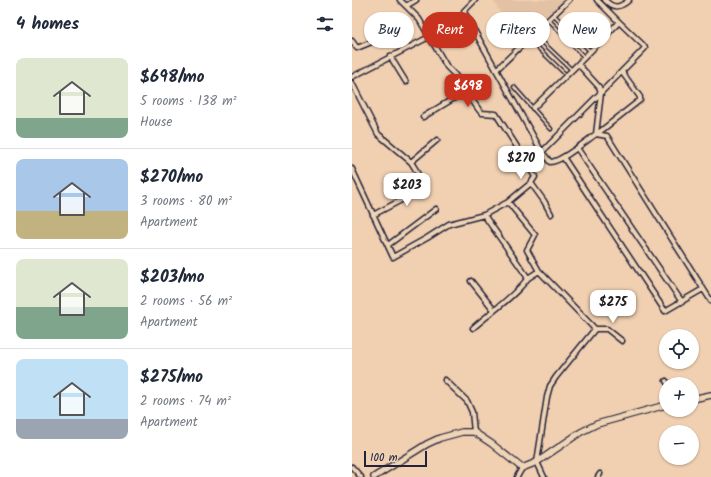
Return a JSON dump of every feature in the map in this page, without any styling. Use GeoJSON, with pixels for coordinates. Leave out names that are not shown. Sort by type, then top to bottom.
{"type":"FeatureCollection","features":[{"type":"Feature","properties":{"kind":"street"},"geometry":{"type":"LineString","coordinates":[[400,0],[419,19],[422,24]]}},
{"type":"Feature","properties":{"kind":"street"},"geometry":{"type":"LineString","coordinates":[[406,6],[416,0]]}},
{"type":"Feature","properties":{"kind":"street"},"geometry":{"type":"LineString","coordinates":[[464,12],[475,0]]}},
{"type":"Feature","properties":{"kind":"street"},"geometry":{"type":"LineString","coordinates":[[550,19],[569,0]]}},
{"type":"Feature","properties":{"kind":"street"},"geometry":{"type":"LineString","coordinates":[[526,162],[542,152],[645,48],[597,0]]}},
{"type":"Feature","properties":{"kind":"street"},"geometry":{"type":"LineString","coordinates":[[605,0],[609,5],[617,7],[629,0]]}},
{"type":"Feature","properties":{"kind":"street"},"geometry":{"type":"LineString","coordinates":[[532,108],[578,64],[618,22]]}},
{"type":"Feature","properties":{"kind":"street"},"geometry":{"type":"LineString","coordinates":[[478,37],[542,152],[550,162],[563,157],[577,148],[640,100],[640,97],[622,72]]}},
{"type":"Feature","properties":{"kind":"street"},"geometry":{"type":"LineString","coordinates":[[352,77],[422,40]]}},
{"type":"Feature","properties":{"kind":"street"},"geometry":{"type":"LineString","coordinates":[[352,41],[357,48],[364,45]]}},
{"type":"Feature","properties":{"kind":"street"},"geometry":{"type":"LineString","coordinates":[[352,169],[393,257],[449,224],[484,215],[508,202],[531,183],[535,177],[496,114],[482,114],[455,75],[447,67],[436,48]]}},
{"type":"Feature","properties":{"kind":"street"},"geometry":{"type":"LineString","coordinates":[[496,70],[519,48]]}},
{"type":"Feature","properties":{"kind":"street"},"geometry":{"type":"LineString","coordinates":[[390,56],[406,82]]}},
{"type":"Feature","properties":{"kind":"street"},"geometry":{"type":"LineString","coordinates":[[578,64],[599,87],[600,93],[596,134]]}},
{"type":"Feature","properties":{"kind":"street"},"geometry":{"type":"LineString","coordinates":[[352,83],[378,134],[411,162],[419,178],[411,195],[374,215]]}},
{"type":"Feature","properties":{"kind":"street"},"geometry":{"type":"LineString","coordinates":[[423,117],[466,91]]}},
{"type":"Feature","properties":{"kind":"street"},"geometry":{"type":"LineString","coordinates":[[596,134],[607,136],[711,301]]}},
{"type":"Feature","properties":{"kind":"street"},"geometry":{"type":"LineString","coordinates":[[411,162],[437,140]]}},
{"type":"Feature","properties":{"kind":"street"},"geometry":{"type":"LineString","coordinates":[[577,148],[682,302]]}},
{"type":"Feature","properties":{"kind":"street"},"geometry":{"type":"LineString","coordinates":[[563,157],[665,311],[703,289]]}},
{"type":"Feature","properties":{"kind":"street"},"geometry":{"type":"LineString","coordinates":[[531,183],[544,201],[550,214]]}},
{"type":"Feature","properties":{"kind":"street"},"geometry":{"type":"LineString","coordinates":[[508,202],[535,235],[527,250],[539,271],[595,329],[607,330],[622,341]]}},
{"type":"Feature","properties":{"kind":"street"},"geometry":{"type":"LineString","coordinates":[[388,245],[436,209]]}},
{"type":"Feature","properties":{"kind":"street"},"geometry":{"type":"LineString","coordinates":[[484,215],[528,278]]}},
{"type":"Feature","properties":{"kind":"street"},"geometry":{"type":"LineString","coordinates":[[473,328],[520,289],[528,278],[539,271]]}},
{"type":"Feature","properties":{"kind":"street"},"geometry":{"type":"LineString","coordinates":[[471,281],[494,310]]}},
{"type":"Feature","properties":{"kind":"street"},"geometry":{"type":"LineString","coordinates":[[544,477],[537,462],[550,386],[595,329]]}},
{"type":"Feature","properties":{"kind":"street"},"geometry":{"type":"LineString","coordinates":[[445,380],[467,401],[472,412],[474,432]]}},
{"type":"Feature","properties":{"kind":"street"},"geometry":{"type":"LineString","coordinates":[[699,398],[711,395]]}},
{"type":"Feature","properties":{"kind":"street"},"geometry":{"type":"LineString","coordinates":[[517,477],[522,468],[537,462],[581,432],[596,424],[659,408]]}},
{"type":"Feature","properties":{"kind":"street"},"geometry":{"type":"LineString","coordinates":[[374,477],[384,474],[426,444],[440,438],[462,432],[474,432],[522,468]]}},
{"type":"Feature","properties":{"kind":"street"},"geometry":{"type":"LineString","coordinates":[[352,467],[361,477]]}},
{"type":"Feature","properties":{"kind":"lane"},"geometry":{"type":"LineString","coordinates":[[554,15],[590,51]]}},
{"type":"Feature","properties":{"kind":"lane"},"geometry":{"type":"LineString","coordinates":[[550,21],[584,57]]}},
{"type":"Feature","properties":{"kind":"lane"},"geometry":{"type":"LineString","coordinates":[[538,48],[566,75]]}},
{"type":"Feature","properties":{"kind":"lane"},"geometry":{"type":"LineString","coordinates":[[549,48],[572,70]]}},
{"type":"Feature","properties":{"kind":"lane"},"geometry":{"type":"LineString","coordinates":[[514,87],[551,129]]}},
{"type":"Feature","properties":{"kind":"shaded area"},"geometry":{"type":"Polygon","coordinates":[[[493,0],[564,0],[550,13],[550,12],[500,12],[493,0]]]}}]}
